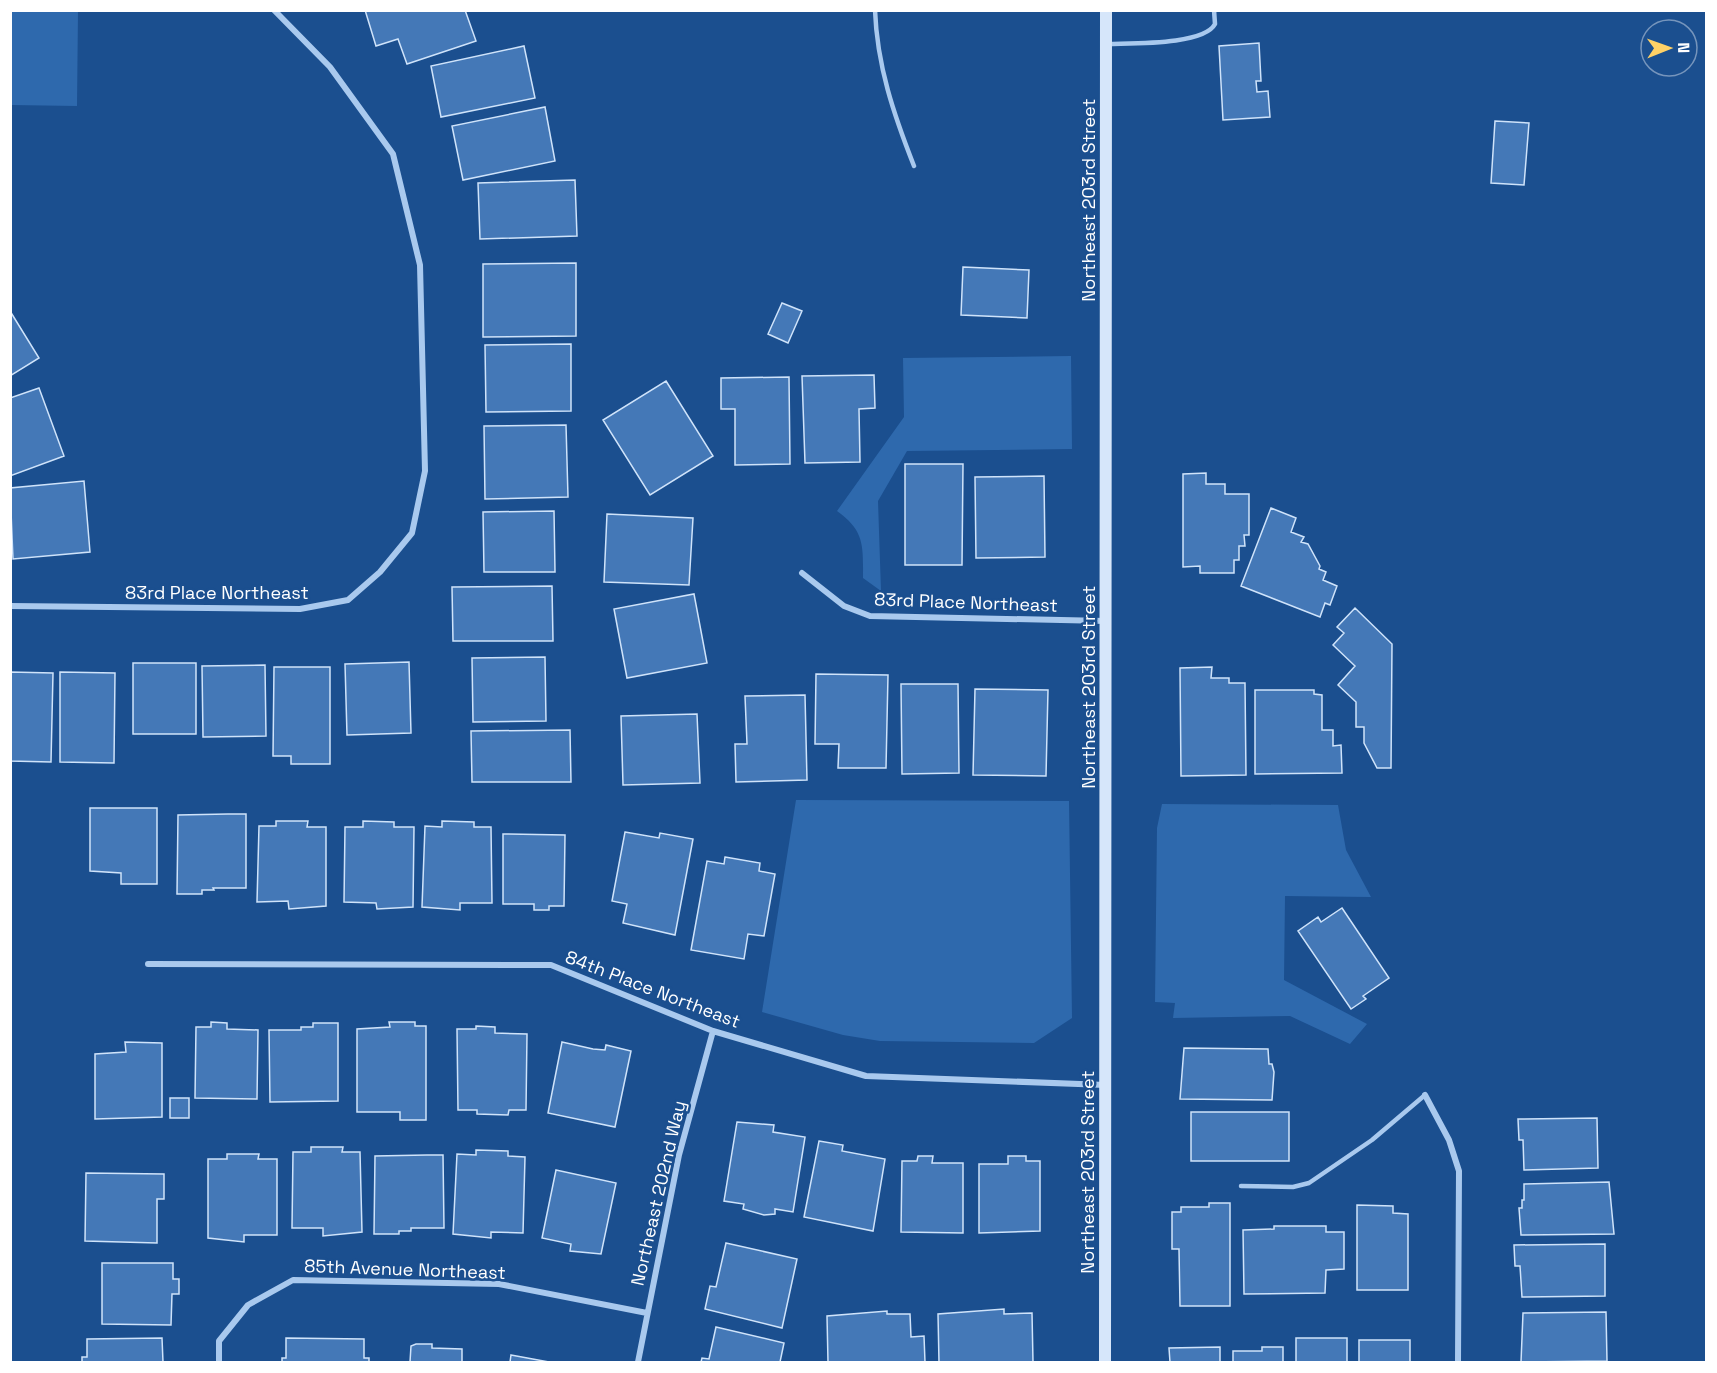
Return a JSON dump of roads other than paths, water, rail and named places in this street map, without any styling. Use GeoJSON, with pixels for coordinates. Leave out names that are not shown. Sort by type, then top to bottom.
{"type":"FeatureCollection","features":[{"type":"Feature","properties":{"kind":"street","name":"83rd Place Northeast"},"geometry":{"type":"LineString","coordinates":[[10,606],[300,609],[348,600],[380,572],[412,533],[425,471],[420,265],[393,153],[330,67],[274,10]]}},
{"type":"Feature","properties":{"kind":"street","name":"Northeast 203rd Street"},"geometry":{"type":"LineString","coordinates":[[1105,1362],[1106,10]]}},
{"type":"Feature","properties":{"kind":"street","name":"83rd Place Northeast"},"geometry":{"type":"LineString","coordinates":[[802,573],[844,606],[870,616],[1106,621]]}},
{"type":"Feature","properties":{"kind":"street","name":"84th Place Northeast"},"geometry":{"type":"LineString","coordinates":[[148,964],[550,965],[713,1032],[866,1077],[1106,1085]]}},
{"type":"Feature","properties":{"kind":"street","name":"Northeast 202nd Way"},"geometry":{"type":"LineString","coordinates":[[638,1362],[679,1155],[713,1032]]}},
{"type":"Feature","properties":{"kind":"street"},"geometry":{"type":"LineString","coordinates":[[1425,1095],[1449,1140],[1459,1171],[1458,1362]]}},
{"type":"Feature","properties":{"kind":"street","name":"85th Avenue Northeast"},"geometry":{"type":"LineString","coordinates":[[219,1362],[219,1341],[248,1305],[293,1280],[499,1284],[647,1313]]}},
{"type":"Feature","properties":{"kind":"lane"},"geometry":{"type":"LineString","coordinates":[[875,10],[876,41],[890,104],[914,166]]}},
{"type":"Feature","properties":{"kind":"lane"},"geometry":{"type":"LineString","coordinates":[[1106,45],[1182,39],[1206,34],[1215,24],[1214,10]]}},
{"type":"Feature","properties":{"kind":"lane"},"geometry":{"type":"LineString","coordinates":[[1241,1186],[1293,1187],[1309,1184],[1372,1140],[1425,1095]]}}]}
